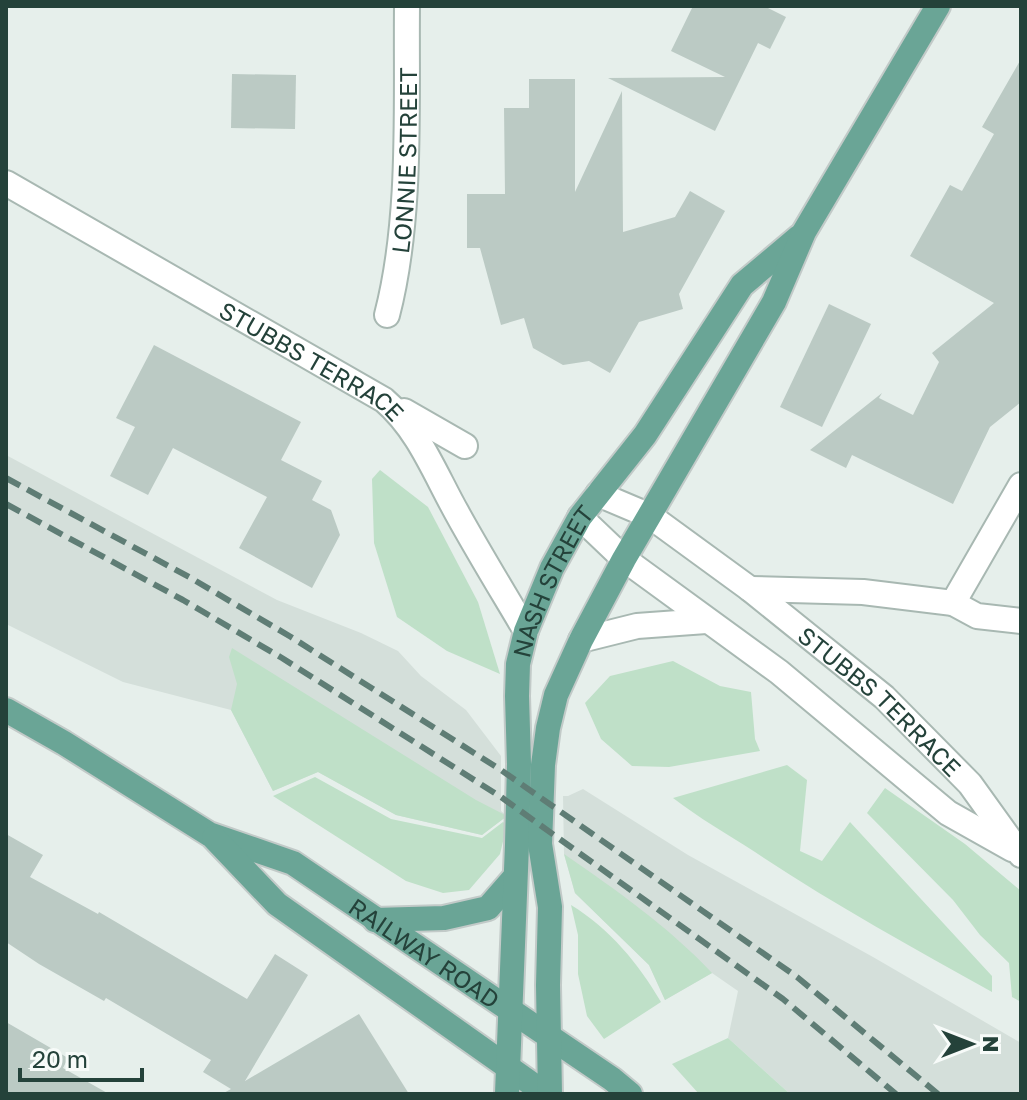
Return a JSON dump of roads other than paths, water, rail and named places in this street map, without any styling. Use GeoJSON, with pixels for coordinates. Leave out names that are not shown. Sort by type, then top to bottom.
{"type":"FeatureCollection","features":[{"type":"Feature","properties":{"kind":"main road","name":"NASH STREET"},"geometry":{"type":"LineString","coordinates":[[548,1094],[550,907],[540,844],[543,765],[556,695],[624,559],[774,302],[804,232],[938,6]]}},
{"type":"Feature","properties":{"kind":"main road","name":"NASH STREET"},"geometry":{"type":"LineString","coordinates":[[507,1094],[519,764],[518,675],[526,631],[552,568],[580,517],[645,435],[742,285],[804,232]]}},
{"type":"Feature","properties":{"kind":"main road","name":"RAILWAY ROAD"},"geometry":{"type":"LineString","coordinates":[[6,710],[209,834],[293,863],[630,1094]]}},
{"type":"Feature","properties":{"kind":"main road","name":"RAILWAY ROAD"},"geometry":{"type":"LineString","coordinates":[[209,834],[277,904],[548,1094]]}},
{"type":"Feature","properties":{"kind":"main road"},"geometry":{"type":"LineString","coordinates":[[375,920],[444,918],[488,908],[515,877]]}},
{"type":"Feature","properties":{"kind":"street","name":"LONNIE STREET"},"geometry":{"type":"LineString","coordinates":[[387,315],[394,290],[405,181],[407,6]]}},
{"type":"Feature","properties":{"kind":"street","name":"STUBBS TERRACE"},"geometry":{"type":"LineString","coordinates":[[6,183],[384,400],[412,428],[460,520],[526,631]]}},
{"type":"Feature","properties":{"kind":"street"},"geometry":{"type":"LineString","coordinates":[[384,400],[465,446]]}},
{"type":"Feature","properties":{"kind":"street"},"geometry":{"type":"LineString","coordinates":[[953,603],[1021,485]]}},
{"type":"Feature","properties":{"kind":"street","name":"STUBBS TERRACE"},"geometry":{"type":"LineString","coordinates":[[598,494],[650,516],[750,589],[884,697],[970,784],[1020,853]]}},
{"type":"Feature","properties":{"kind":"street","name":"STUBBS TERRACE"},"geometry":{"type":"LineString","coordinates":[[580,517],[624,559],[779,672],[948,813],[1020,853]]}},
{"type":"Feature","properties":{"kind":"street"},"geometry":{"type":"LineString","coordinates":[[750,589],[863,592],[953,603],[977,616],[1021,621]]}},
{"type":"Feature","properties":{"kind":"street"},"geometry":{"type":"LineString","coordinates":[[581,640],[637,626],[706,621]]}},
{"type":"Feature","properties":{"kind":"railway"},"geometry":{"type":"LineString","coordinates":[[6,478],[189,577],[291,637],[501,770],[797,977],[938,1094]]}},
{"type":"Feature","properties":{"kind":"railway"},"geometry":{"type":"LineString","coordinates":[[6,504],[183,600],[282,658],[501,797],[783,999],[896,1094]]}}]}
